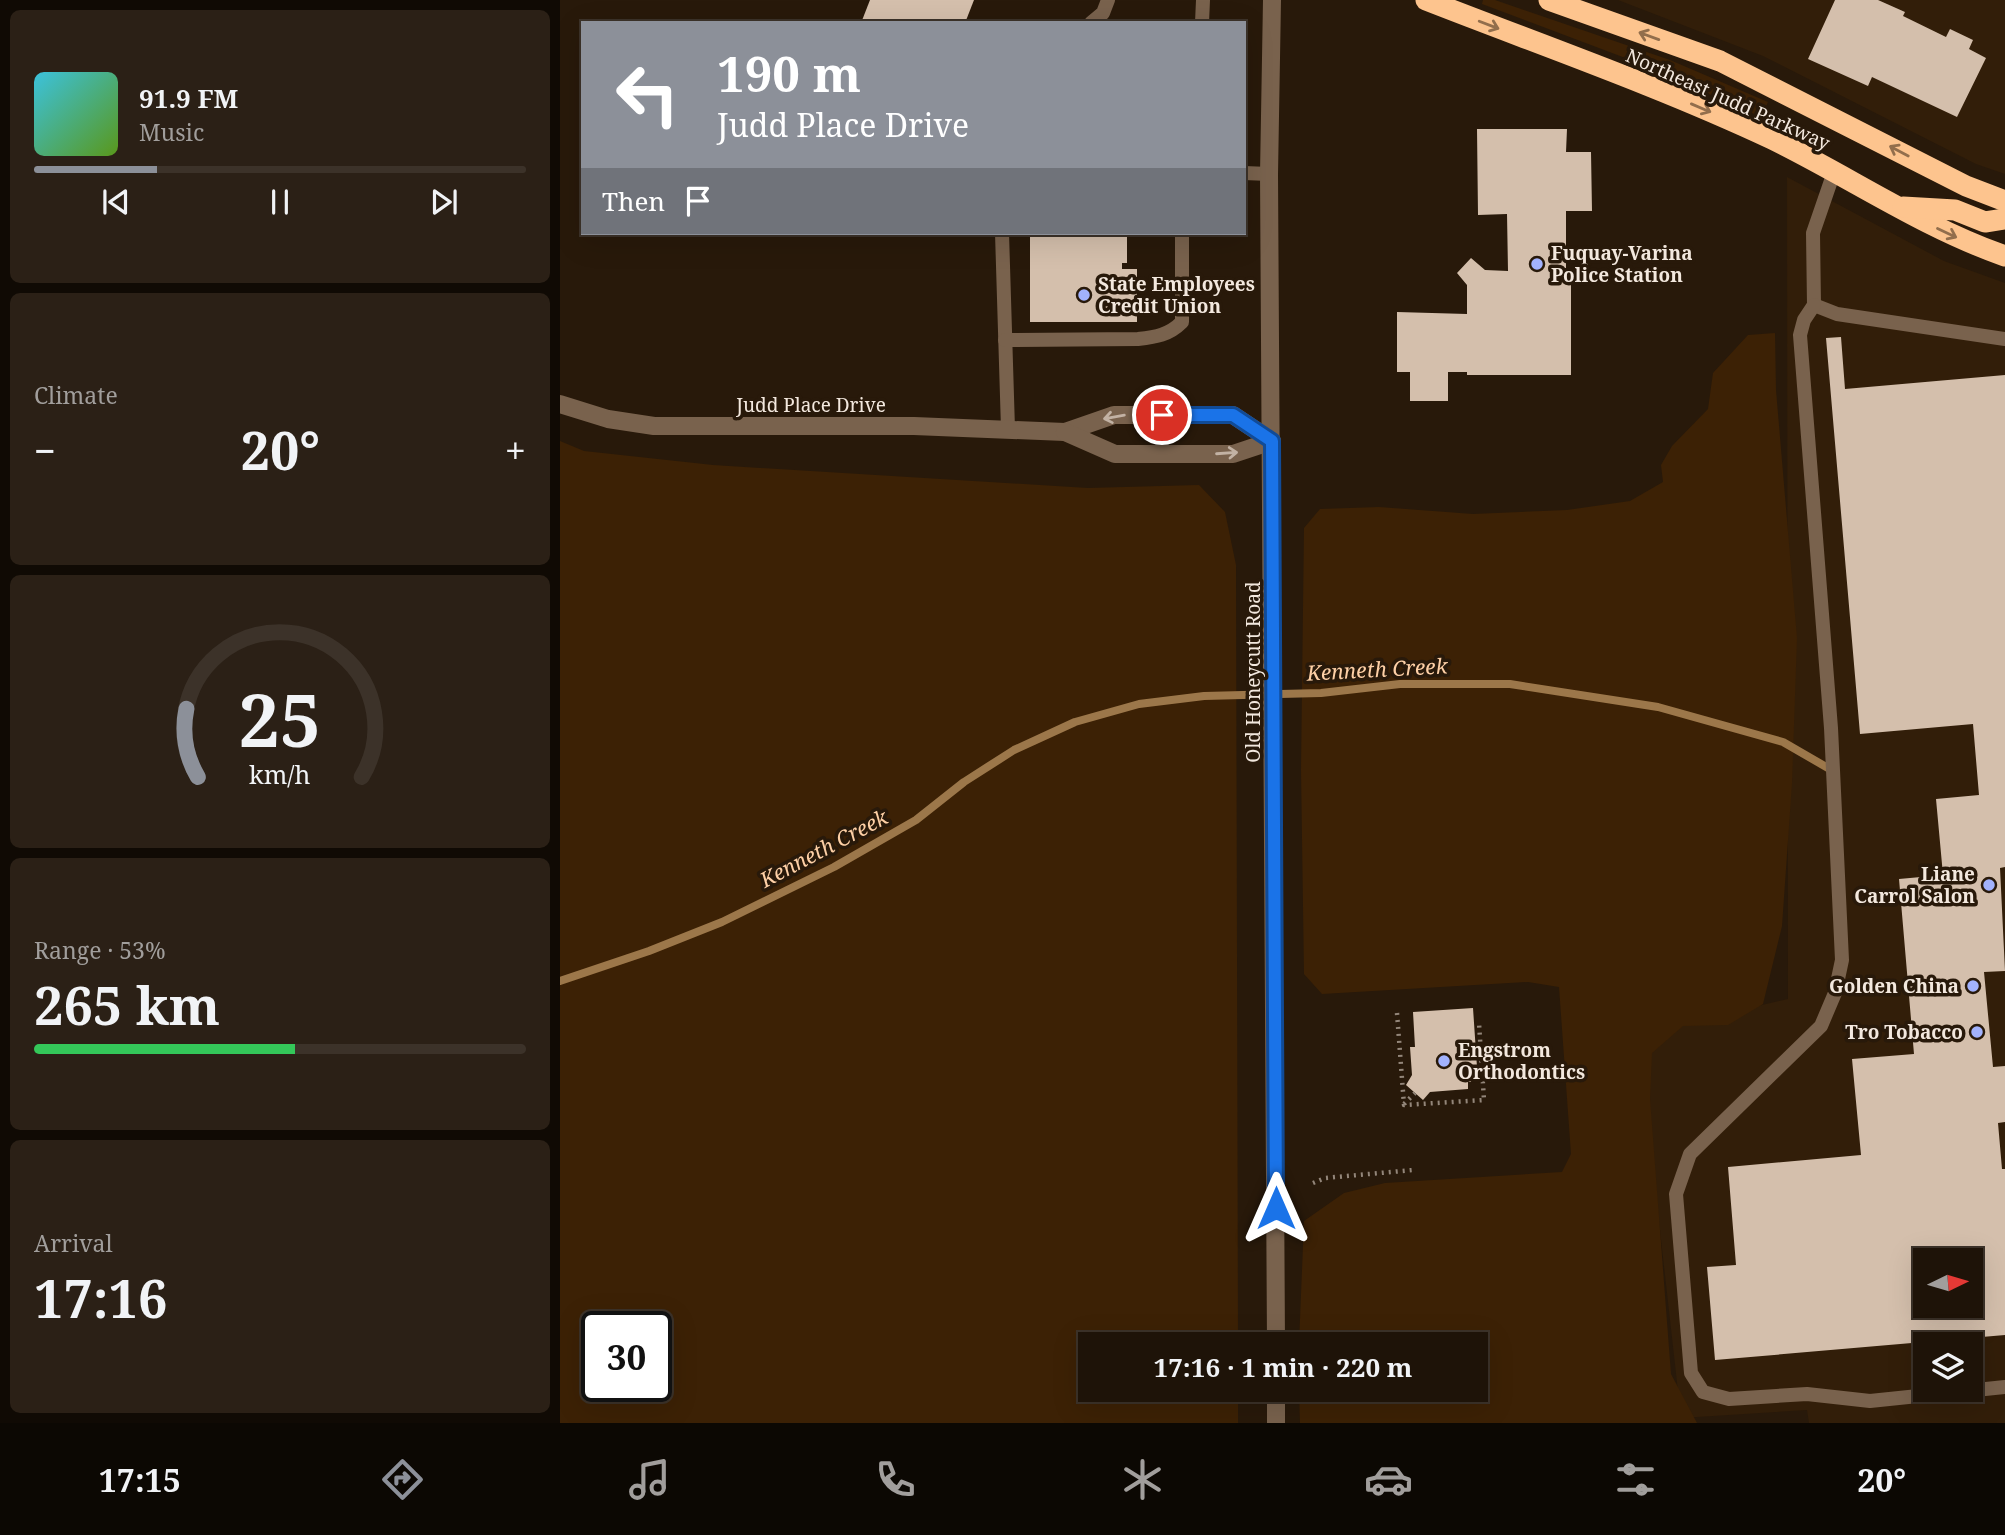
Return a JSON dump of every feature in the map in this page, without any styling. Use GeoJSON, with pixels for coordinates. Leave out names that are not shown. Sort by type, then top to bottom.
{"type":"FeatureCollection","features":[{"type":"Feature","properties":{"kind":"highway","name":"Northeast Judd Parkway"},"geometry":{"type":"LineString","coordinates":[[1426,0],[1706,110],[1834,172],[1948,233],[2005,256]]}},
{"type":"Feature","properties":{"kind":"highway","name":"Northeast Judd Parkway"},"geometry":{"type":"LineString","coordinates":[[1549,0],[1720,61],[1966,186],[2005,201]]}},
{"type":"Feature","properties":{"kind":"highway"},"geometry":{"type":"LineString","coordinates":[[1898,207],[1955,210],[1985,222],[2005,219]]}},
{"type":"Feature","properties":{"kind":"street","name":"Old Honeycutt Road"},"geometry":{"type":"LineString","coordinates":[[1272,0],[1269,174],[1276,1332]]}},
{"type":"Feature","properties":{"kind":"street","name":"Judd Place Drive"},"geometry":{"type":"LineString","coordinates":[[560,404],[608,419],[654,426],[914,426],[1065,432],[1115,454],[1233,454],[1272,441]]}},
{"type":"Feature","properties":{"kind":"street","name":"Judd Place Drive"},"geometry":{"type":"LineString","coordinates":[[1065,432],[1114,415],[1233,415],[1272,441]]}},
{"type":"Feature","properties":{"kind":"street"},"geometry":{"type":"LineString","coordinates":[[1276,1402],[1276,1423]]}},
{"type":"Feature","properties":{"kind":"lane"},"geometry":{"type":"LineString","coordinates":[[1093,21],[1103,13],[1108,0]]}},
{"type":"Feature","properties":{"kind":"lane"},"geometry":{"type":"LineString","coordinates":[[1202,20],[1203,0]]}},
{"type":"Feature","properties":{"kind":"lane"},"geometry":{"type":"LineString","coordinates":[[1834,172],[1813,233],[1814,305],[1800,335],[1831,728],[1842,960],[1835,993],[1821,1026],[1690,1154],[1676,1194],[1691,1373],[1703,1392],[1729,1399],[1807,1394],[1870,1401],[2005,1387]]}},
{"type":"Feature","properties":{"kind":"lane"},"geometry":{"type":"LineString","coordinates":[[1246,173],[1269,174]]}},
{"type":"Feature","properties":{"kind":"lane"},"geometry":{"type":"LineString","coordinates":[[1002,235],[1008,429]]}},
{"type":"Feature","properties":{"kind":"lane"},"geometry":{"type":"LineString","coordinates":[[1005,340],[1138,339],[1160,336],[1174,329],[1182,322],[1182,235]]}},
{"type":"Feature","properties":{"kind":"lane"},"geometry":{"type":"LineString","coordinates":[[1814,305],[1837,314],[2005,339]]}},
{"type":"Feature","properties":{"kind":"path"},"geometry":{"type":"LineString","coordinates":[[1397,1013],[1404,1105]]}},
{"type":"Feature","properties":{"kind":"path"},"geometry":{"type":"LineString","coordinates":[[1404,1105],[1484,1100],[1479,1023]]}},
{"type":"Feature","properties":{"kind":"path"},"geometry":{"type":"LineString","coordinates":[[1404,1105],[1415,1093]]}},
{"type":"Feature","properties":{"kind":"path"},"geometry":{"type":"LineString","coordinates":[[1313,1182],[1325,1178],[1413,1170]]}},
{"type":"Feature","properties":{"kind":"shaded area"},"geometry":{"type":"Polygon","coordinates":[[[1483,0],[1495,0],[1670,60],[1768,102],[1761,117],[1636,62],[1482,4],[1483,0]]]}},
{"type":"Feature","properties":{"kind":"shaded area"},"geometry":{"type":"Polygon","coordinates":[[[1618,0],[2005,0],[2005,174],[1976,164],[1763,56],[1618,0]]]}},
{"type":"Feature","properties":{"kind":"shaded area"},"geometry":{"type":"Polygon","coordinates":[[[1787,177],[1944,261],[2005,283],[2005,1423],[1809,1423],[1807,1410],[1681,1418],[1638,1034],[1788,999],[1787,177]]]}},
{"type":"Feature","properties":{"kind":"shaded area"},"geometry":{"type":"Polygon","coordinates":[[[1775,333],[1776,390],[1797,638],[1792,783],[1782,926],[1763,1004],[1728,1025],[1683,1026],[1652,1053],[1650,1099],[1671,1374],[1697,1423],[1300,1423],[1299,1402],[1488,1402],[1488,1332],[1299,1332],[1304,1221],[1344,1193],[1385,1183],[1562,1172],[1571,1154],[1559,987],[1528,982],[1322,994],[1304,974],[1301,770],[1304,528],[1320,509],[1379,507],[1473,514],[1567,510],[1630,501],[1663,482],[1661,465],[1672,446],[1708,409],[1713,373],[1748,335],[1775,333]]]}},
{"type":"Feature","properties":{"kind":"shaded area"},"geometry":{"type":"Polygon","coordinates":[[[560,441],[584,451],[713,465],[1088,488],[1199,485],[1225,512],[1236,565],[1238,1332],[1078,1332],[1078,1402],[1238,1402],[1238,1423],[560,1423],[560,441]]]}},
{"type":"Feature","properties":{"kind":"building"},"geometry":{"type":"Polygon","coordinates":[[[870,0],[974,0],[966,21],[862,21],[870,0]]]}},
{"type":"Feature","properties":{"kind":"building"},"geometry":{"type":"Polygon","coordinates":[[[1835,0],[1878,0],[1905,12],[1903,16],[1946,37],[1950,29],[1973,40],[1969,49],[1986,58],[1957,117],[1872,77],[1868,86],[1808,59],[1835,0]]]}},
{"type":"Feature","properties":{"kind":"building","name":"Fuquay-Varina Police Station"},"geometry":{"type":"Polygon","coordinates":[[[1477,129],[1567,129],[1566,152],[1591,152],[1592,211],[1566,211],[1566,274],[1571,274],[1571,375],[1467,375],[1467,372],[1448,372],[1448,401],[1410,401],[1410,372],[1397,372],[1397,312],[1467,314],[1467,285],[1457,273],[1471,258],[1485,270],[1508,271],[1507,214],[1478,215],[1477,129]]]}},
{"type":"Feature","properties":{"kind":"building","name":"State Employees Credit Union"},"geometry":{"type":"Polygon","coordinates":[[[1030,235],[1127,235],[1127,263],[1122,263],[1122,269],[1137,269],[1137,322],[1030,322],[1030,235]]]}},
{"type":"Feature","properties":{"kind":"building"},"geometry":{"type":"Polygon","coordinates":[[[1841,337],[1845,389],[2005,375],[2005,867],[2000,868],[2005,971],[1984,972],[1993,1067],[2005,1066],[2005,1122],[1998,1123],[2002,1169],[2005,1169],[2005,1335],[1983,1337],[1983,1332],[1913,1332],[1913,1343],[1715,1360],[1707,1267],[1736,1265],[1728,1167],[1861,1155],[1852,1059],[1914,1054],[1899,879],[1943,875],[1936,799],[1979,795],[1973,724],[1860,734],[1826,338],[1841,337]]]}},
{"type":"Feature","properties":{"kind":"building","name":"Engstrom Orthodontics"},"geometry":{"type":"Polygon","coordinates":[[[1473,1008],[1478,1082],[1468,1082],[1468,1089],[1430,1092],[1423,1100],[1406,1085],[1412,1075],[1410,1047],[1415,1047],[1413,1012],[1473,1008]]]}},
{"type":"Feature","properties":{"kind":"waterway","name":"Kenneth Creek"},"geometry":{"type":"LineString","coordinates":[[560,981],[649,951],[722,922],[834,867],[916,820],[964,782],[1014,750],[1075,722],[1139,704],[1204,696],[1321,693],[1400,684],[1510,684],[1658,707],[1783,742],[1828,768]]}},
{"type":"Feature","properties":{"kind":"place","name":"Fuquay-Varina Police Station"},"geometry":{"type":"Point","coordinates":[1537,264]}},
{"type":"Feature","properties":{"kind":"place","name":"State Employees Credit Union"},"geometry":{"type":"Point","coordinates":[1084,295]}},
{"type":"Feature","properties":{"kind":"place","name":"Liane Carrol Salon"},"geometry":{"type":"Point","coordinates":[1989,885]}},
{"type":"Feature","properties":{"kind":"place","name":"Golden China"},"geometry":{"type":"Point","coordinates":[1973,986]}},
{"type":"Feature","properties":{"kind":"place","name":"Tro Tobacco"},"geometry":{"type":"Point","coordinates":[1977,1032]}},
{"type":"Feature","properties":{"kind":"place","name":"Engstrom Orthodontics"},"geometry":{"type":"Point","coordinates":[1444,1061]}},
{"type":"Feature","properties":{"kind":"route"},"geometry":{"type":"LineString","coordinates":[[1162,415],[1233,415],[1272,441],[1276,1208]]}}]}
